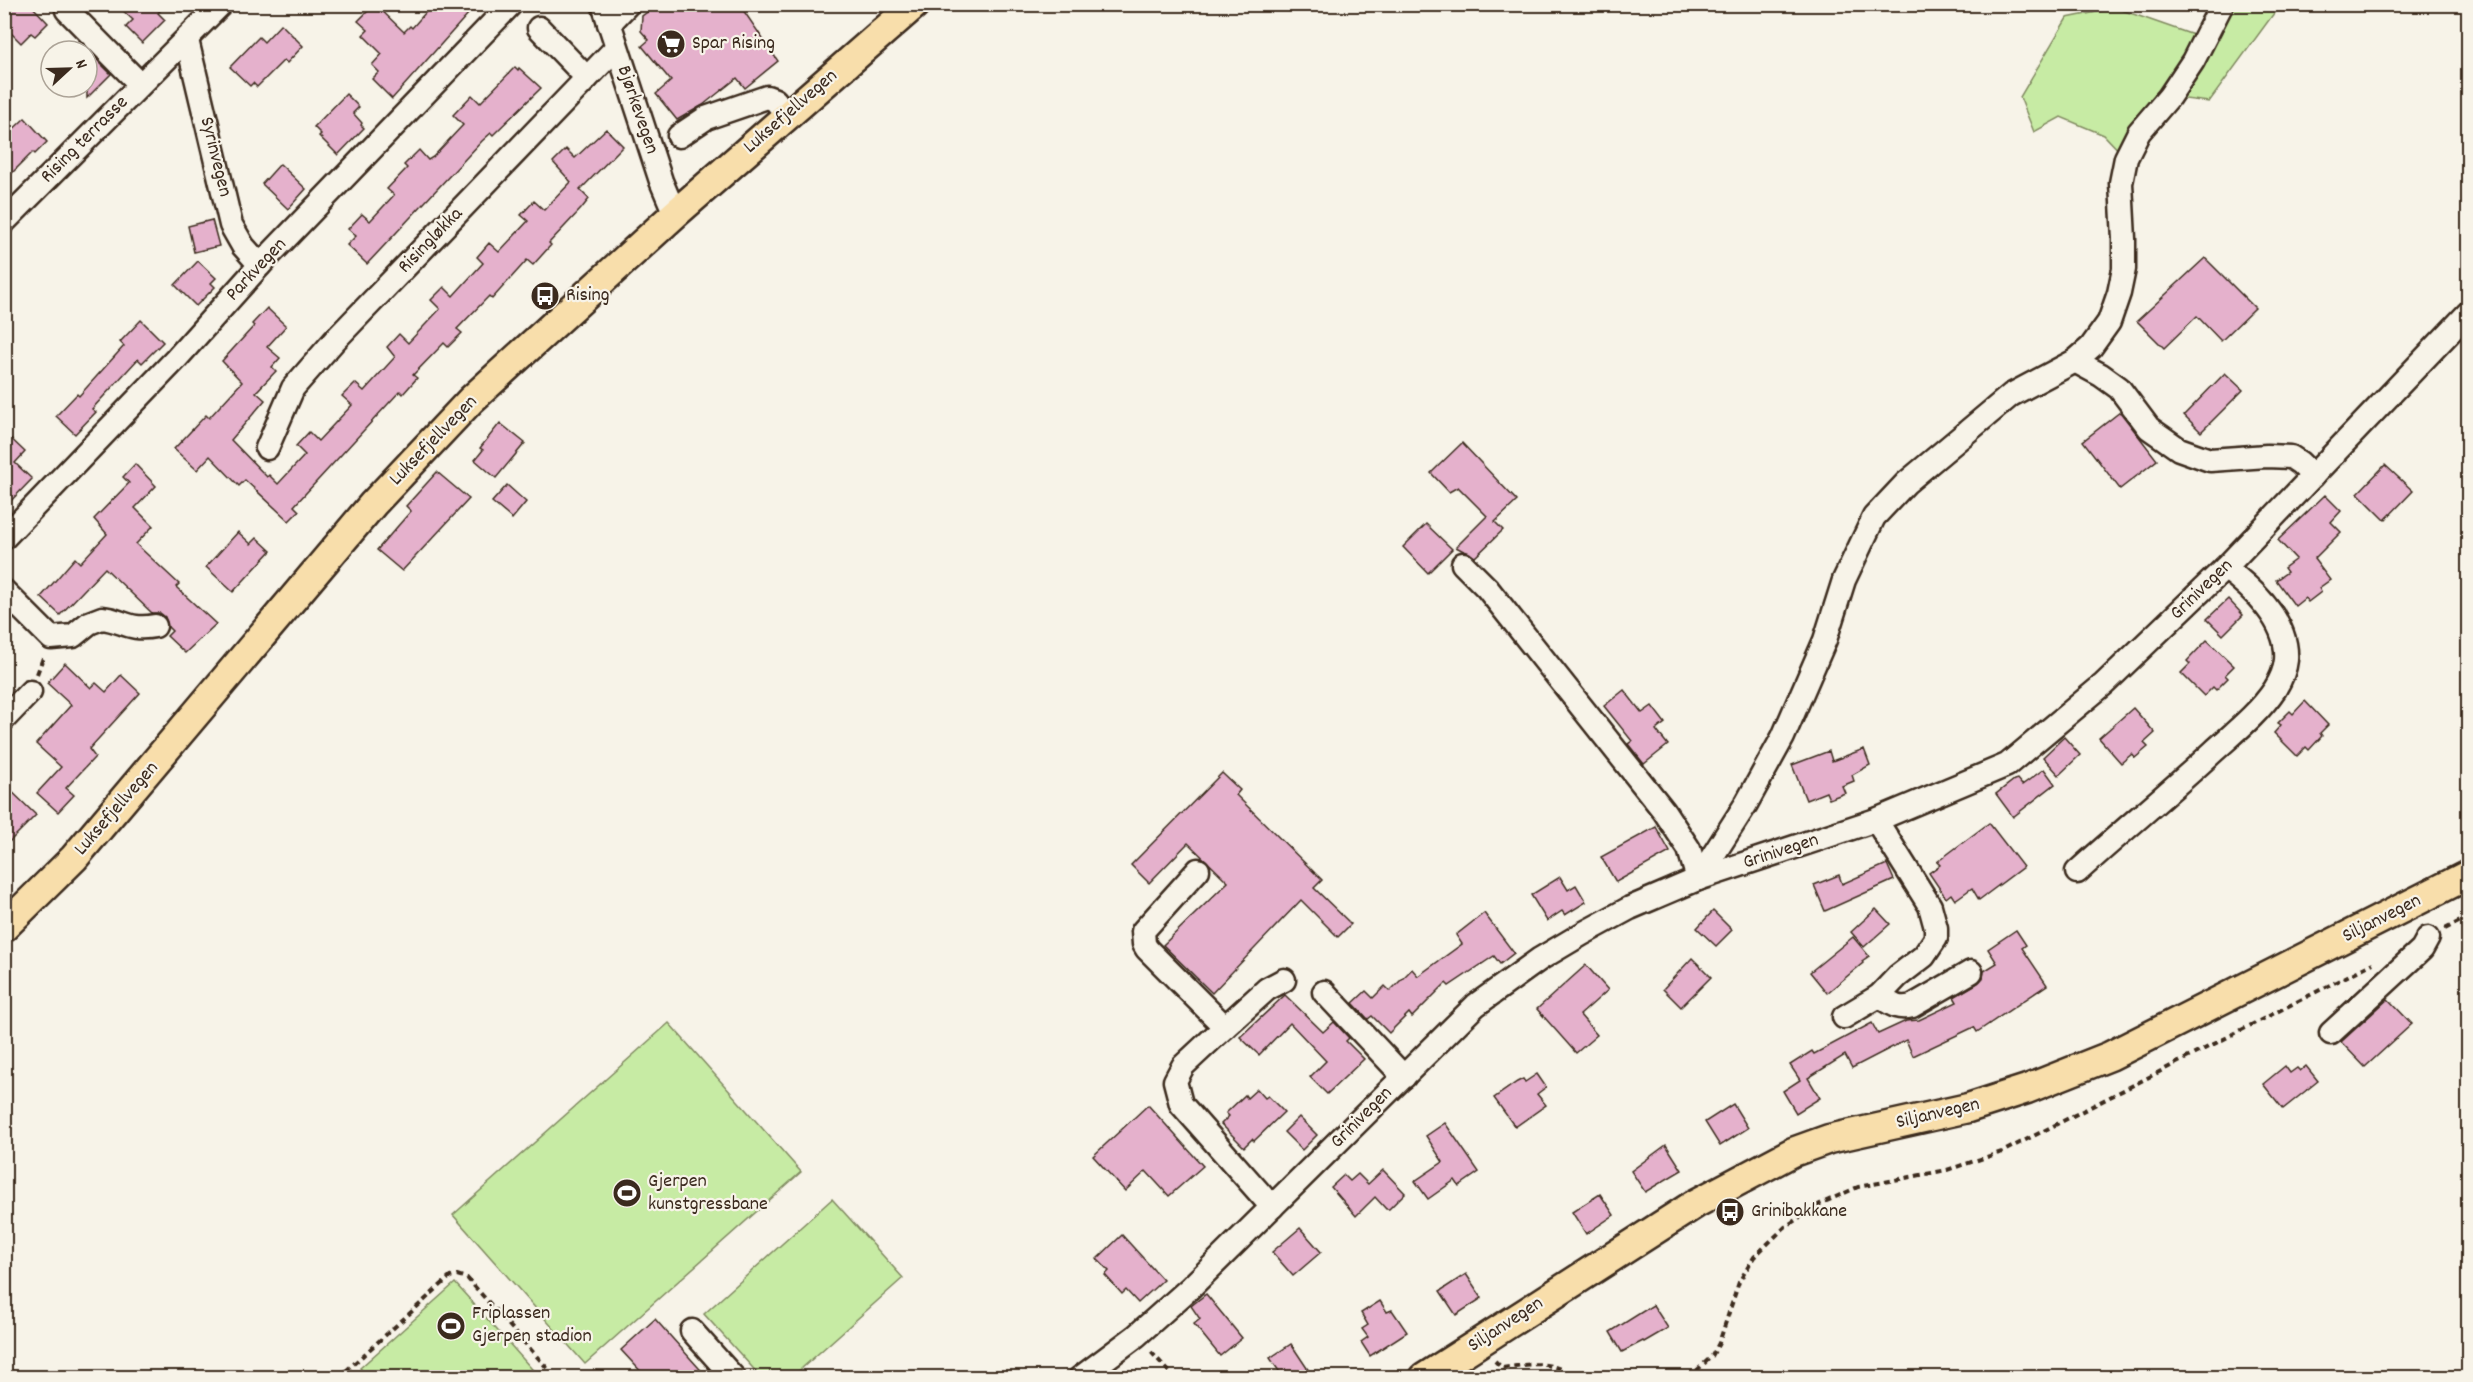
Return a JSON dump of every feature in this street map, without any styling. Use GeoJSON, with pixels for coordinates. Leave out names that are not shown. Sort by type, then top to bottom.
{"type":"FeatureCollection","features":[{"type":"Feature","properties":{"kind":"main road","name":"Luksefjellvegen"},"geometry":{"type":"LineString","coordinates":[[4,927],[74,858],[170,747],[324,561],[471,400],[675,214],[915,4]]}},
{"type":"Feature","properties":{"kind":"main road","name":"Siljanvegen"},"geometry":{"type":"LineString","coordinates":[[1424,1377],[1695,1204],[1793,1152],[1828,1139],[1968,1108],[2059,1077],[2120,1051],[2469,875]]}},
{"type":"Feature","properties":{"kind":"street","name":"Rising terrasse"},"geometry":{"type":"LineString","coordinates":[[4,222],[221,4]]}},
{"type":"Feature","properties":{"kind":"street","name":"Parkvegen"},"geometry":{"type":"LineString","coordinates":[[4,538],[176,359],[260,265],[511,4]]}},
{"type":"Feature","properties":{"kind":"street"},"geometry":{"type":"LineString","coordinates":[[606,14],[628,4]]}},
{"type":"Feature","properties":{"kind":"street"},"geometry":{"type":"LineString","coordinates":[[1698,879],[1746,804],[1783,737],[1825,640],[1844,579],[1874,517],[1906,483],[2011,395],[2075,360],[2091,347],[2109,322],[2124,269],[2121,183],[2127,158],[2139,132],[2169,97],[2193,61],[2222,4]]}},
{"type":"Feature","properties":{"kind":"street","name":"Rising terrasse"},"geometry":{"type":"LineString","coordinates":[[67,10],[140,84]]}},
{"type":"Feature","properties":{"kind":"street","name":"Bjørkevegen"},"geometry":{"type":"LineString","coordinates":[[606,14],[660,181],[675,214]]}},
{"type":"Feature","properties":{"kind":"street"},"geometry":{"type":"LineString","coordinates":[[539,28],[587,78]]}},
{"type":"Feature","properties":{"kind":"street","name":"Syrinvegen"},"geometry":{"type":"LineString","coordinates":[[186,40],[231,225],[243,246],[260,265]]}},
{"type":"Feature","properties":{"kind":"street","name":"Risingløkka"},"geometry":{"type":"LineString","coordinates":[[267,448],[293,388],[334,341],[616,48]]}},
{"type":"Feature","properties":{"kind":"street"},"geometry":{"type":"LineString","coordinates":[[679,136],[706,118],[767,97],[775,100],[787,116]]}},
{"type":"Feature","properties":{"kind":"street","name":"Grinivegen"},"geometry":{"type":"LineString","coordinates":[[1080,1377],[1136,1336],[1190,1288],[1476,1005],[1540,959],[1630,908],[1698,879],[1876,820],[2007,765],[2104,684],[2225,568],[2469,313]]}},
{"type":"Feature","properties":{"kind":"street"},"geometry":{"type":"LineString","coordinates":[[2075,360],[2119,388],[2149,428],[2179,448],[2210,460],[2267,456],[2291,457],[2313,476]]}},
{"type":"Feature","properties":{"kind":"street"},"geometry":{"type":"LineString","coordinates":[[1463,564],[1487,588],[1664,811],[1689,849],[1698,879]]}},
{"type":"Feature","properties":{"kind":"street"},"geometry":{"type":"LineString","coordinates":[[2077,872],[2245,723],[2279,681],[2286,661],[2285,646],[2278,625],[2250,589],[2225,568]]}},
{"type":"Feature","properties":{"kind":"street"},"geometry":{"type":"LineString","coordinates":[[4,591],[51,638],[73,636],[89,623],[102,618],[127,627],[155,626]]}},
{"type":"Feature","properties":{"kind":"street"},"geometry":{"type":"LineString","coordinates":[[4,719],[30,692]]}},
{"type":"Feature","properties":{"kind":"street"},"geometry":{"type":"LineString","coordinates":[[1844,1017],[1879,996],[1898,976],[1924,956],[1936,938],[1936,928],[1930,906],[1876,820]]}},
{"type":"Feature","properties":{"kind":"street"},"geometry":{"type":"LineString","coordinates":[[1198,870],[1143,931],[1142,937],[1147,949],[1225,1027]]}},
{"type":"Feature","properties":{"kind":"street"},"geometry":{"type":"LineString","coordinates":[[2331,1033],[2422,949],[2428,938]]}},
{"type":"Feature","properties":{"kind":"street"},"geometry":{"type":"LineString","coordinates":[[1879,996],[1892,1005],[1902,1008],[1912,1006],[1971,972]]}},
{"type":"Feature","properties":{"kind":"street"},"geometry":{"type":"LineString","coordinates":[[1272,1207],[1180,1104],[1175,1081],[1183,1066],[1267,988],[1284,980]]}},
{"type":"Feature","properties":{"kind":"street"},"geometry":{"type":"LineString","coordinates":[[1324,992],[1404,1077]]}},
{"type":"Feature","properties":{"kind":"street"},"geometry":{"type":"LineString","coordinates":[[692,1331],[734,1377]]}},
{"type":"Feature","properties":{"kind":"path"},"geometry":{"type":"LineString","coordinates":[[30,692],[51,638]]}},
{"type":"Feature","properties":{"kind":"path"},"geometry":{"type":"LineString","coordinates":[[1689,1377],[1707,1362],[1719,1343],[1739,1282],[1754,1257],[1785,1227],[1820,1204],[1858,1187],[1947,1170],[2002,1152],[2381,959]]}},
{"type":"Feature","properties":{"kind":"path"},"geometry":{"type":"LineString","coordinates":[[338,1377],[450,1277],[457,1275],[467,1278],[556,1377]]}},
{"type":"Feature","properties":{"kind":"path"},"geometry":{"type":"LineString","coordinates":[[1136,1336],[1175,1377]]}},
{"type":"Feature","properties":{"kind":"path"},"geometry":{"type":"LineString","coordinates":[[1478,1343],[1502,1368],[1536,1364],[1561,1367],[1575,1377]]}},
{"type":"Feature","properties":{"kind":"green space"},"geometry":{"type":"Polygon","coordinates":[[[2227,5],[2280,5],[2209,102],[2169,97],[2126,158],[2104,135],[2061,117],[2034,132],[2020,97],[2067,18],[2116,8],[2202,38],[2227,5]]]}},
{"type":"Feature","properties":{"kind":"green space","name":"Gjerpen kunstgressbane"},"geometry":{"type":"Polygon","coordinates":[[[669,1023],[801,1172],[585,1364],[453,1215],[669,1023]]]}},
{"type":"Feature","properties":{"kind":"green space"},"geometry":{"type":"Polygon","coordinates":[[[832,1199],[903,1278],[792,1377],[761,1377],[704,1314],[832,1199]]]}},
{"type":"Feature","properties":{"kind":"green space","name":"Friplassen Gjerpen stadion"},"geometry":{"type":"Polygon","coordinates":[[[455,1283],[539,1377],[369,1377],[360,1368],[455,1283]]]}},
{"type":"Feature","properties":{"kind":"building"},"geometry":{"type":"Polygon","coordinates":[[[16,4],[30,4],[48,23],[35,36],[31,33],[21,43],[4,26],[4,16],[16,4]]]}},
{"type":"Feature","properties":{"kind":"building"},"geometry":{"type":"Polygon","coordinates":[[[116,4],[166,4],[158,13],[165,20],[142,43],[126,27],[133,20],[116,4]]]}},
{"type":"Feature","properties":{"kind":"building"},"geometry":{"type":"Polygon","coordinates":[[[375,4],[404,32],[410,26],[412,28],[433,4],[477,4],[392,99],[372,79],[379,72],[372,65],[382,54],[363,35],[368,30],[358,21],[375,4]]]}},
{"type":"Feature","properties":{"kind":"building"},"geometry":{"type":"Polygon","coordinates":[[[658,4],[739,4],[778,61],[745,88],[737,78],[703,105],[677,120],[656,94],[671,81],[642,46],[649,40],[641,31],[642,16],[658,4]]]}},
{"type":"Feature","properties":{"kind":"building"},"geometry":{"type":"Polygon","coordinates":[[[281,24],[303,46],[287,63],[284,60],[257,87],[253,83],[250,86],[230,67],[259,37],[264,42],[281,24]]]}},
{"type":"Feature","properties":{"kind":"building"},"geometry":{"type":"Polygon","coordinates":[[[99,62],[111,74],[99,86],[99,62]]]}},
{"type":"Feature","properties":{"kind":"building"},"geometry":{"type":"Polygon","coordinates":[[[515,67],[541,88],[493,135],[491,133],[482,141],[367,264],[347,245],[356,236],[348,229],[362,214],[370,221],[394,195],[387,189],[407,168],[404,165],[419,150],[428,160],[463,125],[453,115],[472,95],[480,103],[515,67]]]}},
{"type":"Feature","properties":{"kind":"building"},"geometry":{"type":"Polygon","coordinates":[[[346,94],[359,107],[353,113],[364,128],[338,155],[319,136],[321,134],[314,127],[346,94]]]}},
{"type":"Feature","properties":{"kind":"building"},"geometry":{"type":"Polygon","coordinates":[[[25,118],[47,142],[35,154],[33,152],[4,181],[4,138],[25,118]]]}},
{"type":"Feature","properties":{"kind":"building"},"geometry":{"type":"Polygon","coordinates":[[[606,129],[623,146],[580,190],[589,199],[581,209],[549,243],[551,245],[533,265],[527,260],[492,299],[489,296],[457,329],[462,333],[448,347],[444,343],[413,375],[417,378],[403,394],[400,391],[294,506],[299,511],[289,521],[245,480],[239,486],[210,456],[197,470],[174,449],[206,415],[209,418],[242,382],[222,361],[267,308],[286,326],[267,347],[280,358],[272,367],[276,371],[256,392],[265,400],[231,440],[267,477],[269,475],[278,484],[305,455],[296,446],[309,432],[318,441],[352,405],[342,396],[355,383],[364,391],[395,357],[387,347],[399,334],[408,343],[440,309],[431,300],[444,287],[453,296],[483,263],[477,257],[489,243],[499,252],[528,221],[521,215],[534,201],[544,210],[571,182],[553,162],[566,149],[575,158],[606,129]]]}},
{"type":"Feature","properties":{"kind":"building"},"geometry":{"type":"Polygon","coordinates":[[[280,164],[306,189],[288,209],[262,184],[280,164]]]}},
{"type":"Feature","properties":{"kind":"building"},"geometry":{"type":"Polygon","coordinates":[[[212,220],[219,246],[194,252],[188,226],[212,220]]]}},
{"type":"Feature","properties":{"kind":"building"},"geometry":{"type":"Polygon","coordinates":[[[2205,258],[2255,308],[2221,341],[2197,316],[2164,348],[2137,321],[2205,258]]]}},
{"type":"Feature","properties":{"kind":"building"},"geometry":{"type":"Polygon","coordinates":[[[198,261],[216,278],[211,283],[215,287],[196,306],[175,285],[198,261]]]}},
{"type":"Feature","properties":{"kind":"building"},"geometry":{"type":"Polygon","coordinates":[[[141,320],[163,342],[142,363],[138,359],[92,409],[96,412],[75,434],[56,416],[77,394],[79,396],[124,346],[120,342],[141,320]]]}},
{"type":"Feature","properties":{"kind":"building"},"geometry":{"type":"Polygon","coordinates":[[[2225,373],[2243,390],[2201,432],[2184,415],[2225,373]]]}},
{"type":"Feature","properties":{"kind":"building"},"geometry":{"type":"Polygon","coordinates":[[[2120,412],[2157,460],[2120,489],[2083,441],[2120,412]]]}},
{"type":"Feature","properties":{"kind":"building"},"geometry":{"type":"Polygon","coordinates":[[[500,423],[525,443],[496,478],[475,460],[483,450],[480,448],[500,423]]]}},
{"type":"Feature","properties":{"kind":"building"},"geometry":{"type":"Polygon","coordinates":[[[4,432],[25,452],[15,463],[32,479],[4,508],[4,432]]]}},
{"type":"Feature","properties":{"kind":"building"},"geometry":{"type":"Polygon","coordinates":[[[1462,443],[1517,501],[1495,522],[1503,530],[1475,557],[1456,547],[1487,516],[1458,487],[1449,492],[1431,473],[1462,443]]]}},
{"type":"Feature","properties":{"kind":"building"},"geometry":{"type":"Polygon","coordinates":[[[135,464],[156,486],[135,508],[153,526],[136,544],[179,584],[176,587],[216,624],[185,653],[167,636],[172,631],[165,617],[160,613],[152,613],[105,568],[60,615],[41,597],[75,558],[80,563],[107,534],[94,519],[129,483],[123,477],[135,464]]]}},
{"type":"Feature","properties":{"kind":"building"},"geometry":{"type":"Polygon","coordinates":[[[2385,465],[2413,491],[2385,520],[2358,493],[2385,465]]]}},
{"type":"Feature","properties":{"kind":"building"},"geometry":{"type":"Polygon","coordinates":[[[437,472],[469,499],[402,571],[377,550],[411,511],[406,506],[437,472]]]}},
{"type":"Feature","properties":{"kind":"building"},"geometry":{"type":"Polygon","coordinates":[[[507,485],[526,502],[512,519],[492,502],[507,485]]]}},
{"type":"Feature","properties":{"kind":"building"},"geometry":{"type":"Polygon","coordinates":[[[2325,495],[2341,511],[2331,522],[2341,532],[2314,559],[2330,580],[2319,588],[2321,592],[2308,602],[2305,598],[2295,606],[2276,580],[2287,572],[2284,568],[2296,559],[2278,540],[2325,495]]]}},
{"type":"Feature","properties":{"kind":"building"},"geometry":{"type":"Polygon","coordinates":[[[1426,524],[1452,549],[1428,573],[1403,547],[1426,524]]]}},
{"type":"Feature","properties":{"kind":"building"},"geometry":{"type":"Polygon","coordinates":[[[238,532],[251,544],[257,538],[271,551],[233,592],[206,567],[238,532]]]}},
{"type":"Feature","properties":{"kind":"building"},"geometry":{"type":"Polygon","coordinates":[[[2228,599],[2243,615],[2223,635],[2207,619],[2228,599]]]}},
{"type":"Feature","properties":{"kind":"building"},"geometry":{"type":"Polygon","coordinates":[[[2207,640],[2234,666],[2225,675],[2228,678],[2216,690],[2213,687],[2204,696],[2181,673],[2190,664],[2187,661],[2207,640]]]}},
{"type":"Feature","properties":{"kind":"building"},"geometry":{"type":"Polygon","coordinates":[[[65,663],[91,688],[96,683],[106,692],[121,675],[140,693],[89,749],[95,757],[66,788],[74,795],[58,812],[37,793],[61,767],[36,744],[71,705],[47,683],[65,663]]]}},
{"type":"Feature","properties":{"kind":"building"},"geometry":{"type":"Polygon","coordinates":[[[1624,690],[1642,713],[1652,706],[1665,723],[1656,730],[1668,745],[1644,764],[1628,744],[1632,741],[1604,706],[1624,690]]]}},
{"type":"Feature","properties":{"kind":"building"},"geometry":{"type":"Polygon","coordinates":[[[2305,701],[2328,725],[2320,733],[2322,736],[2309,750],[2306,747],[2297,756],[2274,733],[2281,725],[2278,723],[2290,711],[2293,714],[2305,701]]]}},
{"type":"Feature","properties":{"kind":"building"},"geometry":{"type":"Polygon","coordinates":[[[2133,708],[2155,733],[2144,743],[2148,747],[2135,758],[2132,754],[2121,763],[2099,738],[2133,708]]]}},
{"type":"Feature","properties":{"kind":"building"},"geometry":{"type":"Polygon","coordinates":[[[2064,737],[2080,755],[2059,775],[2043,757],[2064,737]]]}},
{"type":"Feature","properties":{"kind":"building"},"geometry":{"type":"Polygon","coordinates":[[[1864,749],[1870,765],[1852,775],[1854,781],[1842,786],[1845,793],[1829,799],[1826,792],[1806,800],[1792,765],[1829,751],[1832,761],[1864,749]]]}},
{"type":"Feature","properties":{"kind":"building"},"geometry":{"type":"Polygon","coordinates":[[[2044,769],[2055,784],[2013,817],[1996,794],[2014,780],[2017,779],[2022,785],[2044,769]]]}},
{"type":"Feature","properties":{"kind":"building"},"geometry":{"type":"Polygon","coordinates":[[[1222,773],[1240,790],[1236,795],[1322,880],[1314,888],[1351,924],[1338,937],[1301,900],[1212,993],[1163,945],[1228,882],[1188,843],[1149,883],[1131,865],[1222,773]]]}},
{"type":"Feature","properties":{"kind":"building"},"geometry":{"type":"Polygon","coordinates":[[[4,784],[36,815],[4,847],[4,784]]]}},
{"type":"Feature","properties":{"kind":"building"},"geometry":{"type":"Polygon","coordinates":[[[1989,823],[2023,867],[1979,900],[1972,888],[1955,900],[1951,894],[1946,898],[1929,873],[1940,865],[1937,862],[1989,823]]]}},
{"type":"Feature","properties":{"kind":"building"},"geometry":{"type":"Polygon","coordinates":[[[1656,827],[1670,852],[1616,882],[1601,857],[1656,827]]]}},
{"type":"Feature","properties":{"kind":"building"},"geometry":{"type":"Polygon","coordinates":[[[1887,864],[1894,880],[1825,911],[1814,885],[1839,875],[1842,884],[1887,864]]]}},
{"type":"Feature","properties":{"kind":"building"},"geometry":{"type":"Polygon","coordinates":[[[1560,877],[1568,890],[1576,885],[1586,902],[1565,915],[1562,911],[1547,921],[1531,895],[1560,877]]]}},
{"type":"Feature","properties":{"kind":"building"},"geometry":{"type":"Polygon","coordinates":[[[1876,909],[1890,924],[1864,947],[1851,932],[1876,909]]]}},
{"type":"Feature","properties":{"kind":"building"},"geometry":{"type":"Polygon","coordinates":[[[1713,911],[1732,930],[1716,946],[1697,928],[1713,911]]]}},
{"type":"Feature","properties":{"kind":"building"},"geometry":{"type":"Polygon","coordinates":[[[1484,913],[1514,953],[1500,964],[1494,956],[1449,986],[1446,983],[1412,1017],[1409,1013],[1389,1033],[1372,1016],[1368,1019],[1353,1003],[1366,991],[1373,998],[1385,986],[1390,991],[1412,969],[1418,976],[1462,944],[1456,935],[1484,913]]]}},
{"type":"Feature","properties":{"kind":"building"},"geometry":{"type":"Polygon","coordinates":[[[2016,930],[2026,945],[2022,948],[2047,985],[1977,1032],[1974,1027],[1913,1056],[1906,1040],[1852,1068],[1845,1055],[1808,1078],[1820,1098],[1796,1113],[1783,1091],[1800,1080],[1790,1065],[1812,1051],[1814,1054],[1872,1023],[1878,1034],[1906,1021],[1919,1020],[1957,1002],[1954,997],[1978,983],[1983,978],[1984,971],[1997,963],[1988,949],[2016,930]]]}},
{"type":"Feature","properties":{"kind":"building"},"geometry":{"type":"Polygon","coordinates":[[[1853,937],[1869,956],[1827,993],[1810,972],[1853,937]]]}},
{"type":"Feature","properties":{"kind":"building"},"geometry":{"type":"Polygon","coordinates":[[[1692,958],[1711,977],[1681,1007],[1663,989],[1692,958]]]}},
{"type":"Feature","properties":{"kind":"building"},"geometry":{"type":"Polygon","coordinates":[[[1586,965],[1608,990],[1580,1015],[1597,1035],[1576,1053],[1537,1009],[1586,965]]]}},
{"type":"Feature","properties":{"kind":"building"},"geometry":{"type":"Polygon","coordinates":[[[1285,995],[1323,1032],[1334,1022],[1349,1038],[1346,1041],[1364,1059],[1327,1094],[1310,1077],[1326,1061],[1290,1023],[1259,1055],[1240,1037],[1285,995]]]}},
{"type":"Feature","properties":{"kind":"building"},"geometry":{"type":"Polygon","coordinates":[[[2388,999],[2412,1024],[2365,1067],[2341,1042],[2388,999]]]}},
{"type":"Feature","properties":{"kind":"building"},"geometry":{"type":"Polygon","coordinates":[[[2285,1066],[2290,1073],[2297,1068],[2300,1071],[2306,1066],[2318,1081],[2283,1109],[2263,1084],[2285,1066]]]}},
{"type":"Feature","properties":{"kind":"building"},"geometry":{"type":"Polygon","coordinates":[[[1537,1074],[1546,1087],[1537,1094],[1546,1105],[1515,1127],[1494,1098],[1517,1082],[1523,1079],[1525,1082],[1537,1074]]]}},
{"type":"Feature","properties":{"kind":"building"},"geometry":{"type":"Polygon","coordinates":[[[1257,1089],[1265,1098],[1268,1096],[1284,1112],[1254,1141],[1252,1139],[1244,1147],[1221,1124],[1229,1116],[1226,1113],[1245,1095],[1247,1098],[1257,1089]]]}},
{"type":"Feature","properties":{"kind":"building"},"geometry":{"type":"Polygon","coordinates":[[[1733,1104],[1748,1128],[1720,1146],[1705,1122],[1733,1104]]]}},
{"type":"Feature","properties":{"kind":"building"},"geometry":{"type":"Polygon","coordinates":[[[1148,1105],[1203,1166],[1169,1196],[1146,1171],[1125,1191],[1093,1156],[1148,1105]]]}},
{"type":"Feature","properties":{"kind":"building"},"geometry":{"type":"Polygon","coordinates":[[[1299,1117],[1317,1135],[1302,1150],[1284,1132],[1299,1117]]]}},
{"type":"Feature","properties":{"kind":"building"},"geometry":{"type":"Polygon","coordinates":[[[1445,1123],[1479,1172],[1459,1186],[1455,1180],[1428,1199],[1415,1181],[1443,1162],[1426,1136],[1445,1123]]]}},
{"type":"Feature","properties":{"kind":"building"},"geometry":{"type":"Polygon","coordinates":[[[1666,1145],[1682,1170],[1645,1192],[1631,1171],[1666,1145]]]}},
{"type":"Feature","properties":{"kind":"building"},"geometry":{"type":"Polygon","coordinates":[[[1383,1170],[1405,1193],[1389,1209],[1386,1209],[1375,1197],[1356,1216],[1331,1187],[1344,1175],[1350,1181],[1358,1174],[1368,1184],[1383,1170]]]}},
{"type":"Feature","properties":{"kind":"building"},"geometry":{"type":"Polygon","coordinates":[[[1600,1194],[1614,1215],[1586,1234],[1572,1212],[1600,1194]]]}},
{"type":"Feature","properties":{"kind":"building"},"geometry":{"type":"Polygon","coordinates":[[[1300,1228],[1321,1252],[1293,1276],[1272,1252],[1300,1228]]]}},
{"type":"Feature","properties":{"kind":"building"},"geometry":{"type":"Polygon","coordinates":[[[1122,1235],[1163,1280],[1138,1303],[1126,1290],[1122,1294],[1105,1275],[1109,1271],[1097,1259],[1122,1235]]]}},
{"type":"Feature","properties":{"kind":"building"},"geometry":{"type":"Polygon","coordinates":[[[1466,1274],[1482,1298],[1456,1315],[1440,1291],[1466,1274]]]}},
{"type":"Feature","properties":{"kind":"building"},"geometry":{"type":"Polygon","coordinates":[[[1206,1294],[1242,1338],[1220,1356],[1194,1324],[1200,1319],[1191,1306],[1206,1294]]]}},
{"type":"Feature","properties":{"kind":"building"},"geometry":{"type":"Polygon","coordinates":[[[1380,1301],[1387,1312],[1392,1310],[1407,1332],[1370,1356],[1361,1342],[1368,1337],[1362,1329],[1368,1325],[1361,1313],[1380,1301]]]}},
{"type":"Feature","properties":{"kind":"building"},"geometry":{"type":"Polygon","coordinates":[[[1653,1305],[1668,1328],[1622,1352],[1610,1332],[1653,1305]]]}},
{"type":"Feature","properties":{"kind":"building"},"geometry":{"type":"Polygon","coordinates":[[[655,1319],[707,1377],[646,1377],[621,1350],[655,1319]]]}},
{"type":"Feature","properties":{"kind":"building"},"geometry":{"type":"Polygon","coordinates":[[[1291,1344],[1313,1377],[1283,1377],[1270,1358],[1291,1344]]]}},
{"type":"Feature","properties":{"kind":"place","name":"Spar Rising"},"geometry":{"type":"Point","coordinates":[671,44]}},
{"type":"Feature","properties":{"kind":"place","name":"Rising"},"geometry":{"type":"Point","coordinates":[545,296]}},
{"type":"Feature","properties":{"kind":"place","name":"Gjerpen kunstgressbane"},"geometry":{"type":"Point","coordinates":[627,1193]}},
{"type":"Feature","properties":{"kind":"place","name":"Grinibakkane"},"geometry":{"type":"Point","coordinates":[1730,1212]}},
{"type":"Feature","properties":{"kind":"place","name":"Friplassen Gjerpen stadion"},"geometry":{"type":"Point","coordinates":[451,1326]}}]}
